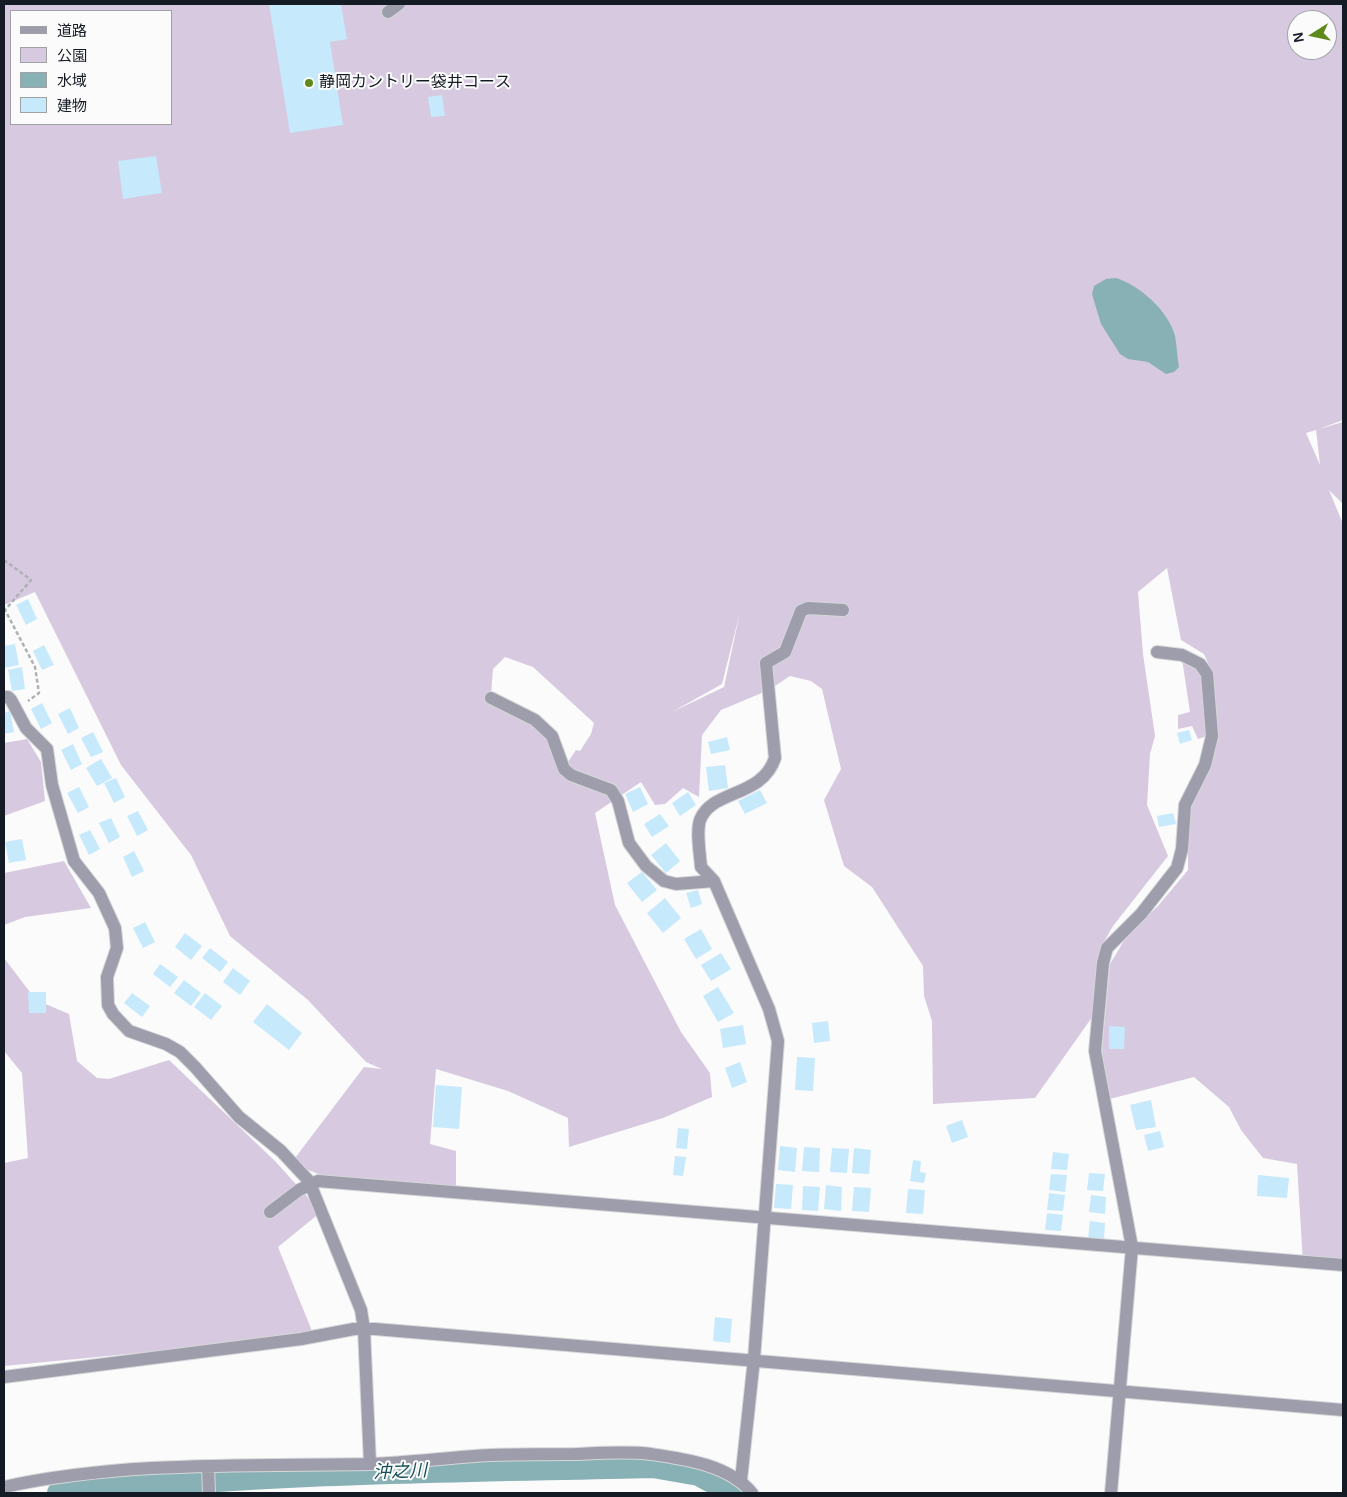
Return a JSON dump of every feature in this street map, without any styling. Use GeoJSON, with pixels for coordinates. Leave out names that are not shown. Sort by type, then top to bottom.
{"type":"FeatureCollection","features":[{"type":"Feature","properties":{"kind":"street"},"geometry":{"type":"LineString","coordinates":[[388,12],[399,4]]}},
{"type":"Feature","properties":{"kind":"street"},"geometry":{"type":"LineString","coordinates":[[741,1480],[754,1359],[778,1041],[769,1009],[714,881],[701,867],[699,822],[706,809],[762,780],[771,770],[775,758],[766,663],[785,652],[801,611],[808,608],[843,610]]}},
{"type":"Feature","properties":{"kind":"street"},"geometry":{"type":"LineString","coordinates":[[1111,1493],[1132,1247],[1095,1051],[1103,963],[1106,948],[1141,914],[1177,868],[1182,849],[1185,805],[1205,765],[1212,736],[1213,721],[1207,674],[1200,664],[1182,655],[1157,652]]}},
{"type":"Feature","properties":{"kind":"street"},"geometry":{"type":"LineString","coordinates":[[4,697],[8,697],[18,711],[26,728],[47,749],[52,785],[74,861],[99,893],[116,928],[117,948],[107,978],[108,1005],[113,1014],[129,1031],[166,1044],[180,1052],[196,1067],[239,1117],[281,1151],[310,1184],[361,1310],[364,1329],[370,1464]]}},
{"type":"Feature","properties":{"kind":"street"},"geometry":{"type":"LineString","coordinates":[[491,698],[535,720],[552,736],[564,769],[571,775],[611,790],[618,801],[629,843],[646,866],[664,881],[676,884],[714,881]]}},
{"type":"Feature","properties":{"kind":"street"},"geometry":{"type":"LineString","coordinates":[[270,1212],[310,1184],[318,1181],[765,1216],[1343,1265]]}},
{"type":"Feature","properties":{"kind":"street"},"geometry":{"type":"LineString","coordinates":[[4,1377],[364,1329],[754,1359],[1343,1410]]}},
{"type":"Feature","properties":{"kind":"street"},"geometry":{"type":"LineString","coordinates":[[4,1488],[64,1476],[144,1469],[370,1464],[490,1456],[651,1454],[721,1470],[741,1480],[752,1493]]}},
{"type":"Feature","properties":{"kind":"street"},"geometry":{"type":"LineString","coordinates":[[208,1467],[209,1493]]}},
{"type":"Feature","properties":{"kind":"path"},"geometry":{"type":"LineString","coordinates":[[4,560],[31,580],[5,610],[35,667],[39,693],[18,711]]}},
{"type":"Feature","properties":{"kind":"green space"},"geometry":{"type":"Polygon","coordinates":[[[4,4],[1343,4],[1343,420],[1319,429],[1343,422],[1343,504],[1329,490],[1343,524],[1343,1265],[1303,1263],[1297,1164],[1263,1158],[1241,1130],[1229,1107],[1194,1077],[1106,1100],[1102,1048],[1110,964],[1128,934],[1158,906],[1188,870],[1188,813],[1207,736],[1198,739],[1192,726],[1178,729],[1178,715],[1190,712],[1182,659],[1202,674],[1211,670],[1204,654],[1181,640],[1167,568],[1138,592],[1143,654],[1155,736],[1150,754],[1147,805],[1168,856],[1113,926],[1101,947],[1095,1013],[1035,1098],[933,1104],[932,1021],[924,996],[923,966],[872,887],[844,866],[824,800],[841,769],[822,689],[811,681],[790,676],[769,690],[721,710],[702,735],[699,797],[683,788],[665,804],[655,805],[641,782],[595,813],[615,905],[681,1032],[710,1073],[712,1097],[663,1118],[569,1147],[568,1118],[508,1091],[436,1069],[430,1144],[456,1151],[456,1188],[321,1175],[305,1169],[295,1158],[364,1067],[382,1069],[366,1062],[308,1000],[230,936],[191,855],[121,765],[35,592],[4,605],[4,4]],[[1316,430],[1306,433],[1320,465],[1316,430]],[[740,612],[722,684],[672,712],[724,687],[740,612]],[[505,657],[493,669],[491,694],[554,742],[564,768],[576,750],[580,751],[591,734],[594,723],[533,667],[505,657]]]}},
{"type":"Feature","properties":{"kind":"green space"},"geometry":{"type":"Polygon","coordinates":[[[27,739],[41,762],[45,801],[4,816],[4,743],[27,739]]]}},
{"type":"Feature","properties":{"kind":"green space"},"geometry":{"type":"Polygon","coordinates":[[[64,861],[91,908],[25,917],[4,925],[4,873],[64,861]]]}},
{"type":"Feature","properties":{"kind":"green space"},"geometry":{"type":"Polygon","coordinates":[[[4,958],[36,1000],[69,1014],[77,1061],[97,1078],[109,1079],[169,1060],[275,1161],[321,1212],[278,1247],[314,1336],[4,1366],[4,1163],[28,1158],[22,1073],[4,1051],[4,958]]]}},
{"type":"Feature","properties":{"kind":"water"},"geometry":{"type":"Polygon","coordinates":[[[1116,278],[1134,286],[1152,300],[1166,317],[1172,327],[1176,340],[1179,367],[1174,372],[1166,374],[1148,362],[1128,359],[1120,354],[1101,324],[1092,294],[1094,286],[1106,279],[1116,278]]]}},
{"type":"Feature","properties":{"kind":"building","name":"静岡カントリー袋井コース"},"geometry":{"type":"Polygon","coordinates":[[[269,4],[341,4],[347,39],[330,42],[343,125],[290,133],[269,4]]]}},
{"type":"Feature","properties":{"kind":"building"},"geometry":{"type":"Polygon","coordinates":[[[442,95],[445,116],[431,117],[428,97],[442,95]]]}},
{"type":"Feature","properties":{"kind":"building"},"geometry":{"type":"Polygon","coordinates":[[[156,156],[162,193],[123,199],[118,161],[156,156]]]}},
{"type":"Feature","properties":{"kind":"building"},"geometry":{"type":"Polygon","coordinates":[[[28,599],[37,619],[26,625],[16,605],[28,599]]]}},
{"type":"Feature","properties":{"kind":"building"},"geometry":{"type":"Polygon","coordinates":[[[15,644],[19,665],[4,668],[4,646],[15,644]]]}},
{"type":"Feature","properties":{"kind":"building"},"geometry":{"type":"Polygon","coordinates":[[[44,645],[54,665],[42,670],[33,651],[44,645]]]}},
{"type":"Feature","properties":{"kind":"building"},"geometry":{"type":"Polygon","coordinates":[[[22,667],[25,689],[12,691],[8,670],[22,667]]]}},
{"type":"Feature","properties":{"kind":"building"},"geometry":{"type":"Polygon","coordinates":[[[42,703],[52,723],[41,729],[31,709],[42,703]]]}},
{"type":"Feature","properties":{"kind":"building"},"geometry":{"type":"Polygon","coordinates":[[[70,708],[79,728],[68,734],[58,714],[70,708]]]}},
{"type":"Feature","properties":{"kind":"building"},"geometry":{"type":"Polygon","coordinates":[[[10,711],[14,732],[4,734],[4,713],[10,711]]]}},
{"type":"Feature","properties":{"kind":"building"},"geometry":{"type":"Polygon","coordinates":[[[1189,730],[1192,740],[1180,744],[1177,733],[1189,730]]]}},
{"type":"Feature","properties":{"kind":"building"},"geometry":{"type":"Polygon","coordinates":[[[93,732],[103,752],[91,757],[81,738],[93,732]]]}},
{"type":"Feature","properties":{"kind":"building"},"geometry":{"type":"Polygon","coordinates":[[[727,737],[730,750],[711,754],[708,742],[727,737]]]}},
{"type":"Feature","properties":{"kind":"building"},"geometry":{"type":"Polygon","coordinates":[[[73,744],[82,764],[71,770],[61,750],[73,744]]]}},
{"type":"Feature","properties":{"kind":"building"},"geometry":{"type":"Polygon","coordinates":[[[101,759],[112,778],[97,786],[86,768],[101,759]]]}},
{"type":"Feature","properties":{"kind":"building"},"geometry":{"type":"Polygon","coordinates":[[[725,765],[728,788],[709,791],[706,767],[725,765]]]}},
{"type":"Feature","properties":{"kind":"building"},"geometry":{"type":"Polygon","coordinates":[[[116,778],[125,797],[114,803],[104,783],[116,778]]]}},
{"type":"Feature","properties":{"kind":"building"},"geometry":{"type":"Polygon","coordinates":[[[79,787],[89,807],[78,813],[67,793],[79,787]]]}},
{"type":"Feature","properties":{"kind":"building"},"geometry":{"type":"Polygon","coordinates":[[[640,787],[648,804],[633,812],[625,794],[640,787]]]}},
{"type":"Feature","properties":{"kind":"building"},"geometry":{"type":"Polygon","coordinates":[[[760,790],[767,803],[745,814],[738,801],[760,790]]]}},
{"type":"Feature","properties":{"kind":"building"},"geometry":{"type":"Polygon","coordinates":[[[688,792],[696,805],[680,816],[672,803],[688,792]]]}},
{"type":"Feature","properties":{"kind":"building"},"geometry":{"type":"Polygon","coordinates":[[[138,811],[148,830],[137,836],[127,816],[138,811]]]}},
{"type":"Feature","properties":{"kind":"building"},"geometry":{"type":"Polygon","coordinates":[[[1173,813],[1176,824],[1159,827],[1157,816],[1173,813]]]}},
{"type":"Feature","properties":{"kind":"building"},"geometry":{"type":"Polygon","coordinates":[[[660,814],[669,826],[652,837],[644,824],[660,814]]]}},
{"type":"Feature","properties":{"kind":"building"},"geometry":{"type":"Polygon","coordinates":[[[111,818],[120,837],[109,843],[99,823],[111,818]]]}},
{"type":"Feature","properties":{"kind":"building"},"geometry":{"type":"Polygon","coordinates":[[[90,830],[100,849],[89,855],[79,835],[90,830]]]}},
{"type":"Feature","properties":{"kind":"building"},"geometry":{"type":"Polygon","coordinates":[[[22,839],[26,860],[9,863],[5,842],[22,839]]]}},
{"type":"Feature","properties":{"kind":"building"},"geometry":{"type":"Polygon","coordinates":[[[666,843],[680,861],[666,873],[651,855],[666,843]]]}},
{"type":"Feature","properties":{"kind":"building"},"geometry":{"type":"Polygon","coordinates":[[[134,851],[144,871],[132,877],[123,857],[134,851]]]}},
{"type":"Feature","properties":{"kind":"building"},"geometry":{"type":"Polygon","coordinates":[[[642,872],[657,890],[642,902],[627,883],[642,872]]]}},
{"type":"Feature","properties":{"kind":"building"},"geometry":{"type":"Polygon","coordinates":[[[698,890],[702,904],[691,908],[686,893],[698,890]]]}},
{"type":"Feature","properties":{"kind":"building"},"geometry":{"type":"Polygon","coordinates":[[[665,898],[681,918],[663,933],[647,913],[665,898]]]}},
{"type":"Feature","properties":{"kind":"building"},"geometry":{"type":"Polygon","coordinates":[[[145,922],[155,942],[143,948],[133,928],[145,922]]]}},
{"type":"Feature","properties":{"kind":"building"},"geometry":{"type":"Polygon","coordinates":[[[701,929],[712,949],[696,959],[684,939],[701,929]]]}},
{"type":"Feature","properties":{"kind":"building"},"geometry":{"type":"Polygon","coordinates":[[[185,933],[202,946],[191,960],[175,947],[185,933]]]}},
{"type":"Feature","properties":{"kind":"building"},"geometry":{"type":"Polygon","coordinates":[[[210,948],[228,962],[220,972],[202,958],[210,948]]]}},
{"type":"Feature","properties":{"kind":"building"},"geometry":{"type":"Polygon","coordinates":[[[721,953],[731,969],[711,981],[701,965],[721,953]]]}},
{"type":"Feature","properties":{"kind":"building"},"geometry":{"type":"Polygon","coordinates":[[[160,964],[178,977],[170,987],[153,974],[160,964]]]}},
{"type":"Feature","properties":{"kind":"building"},"geometry":{"type":"Polygon","coordinates":[[[233,968],[250,981],[240,995],[223,982],[233,968]]]}},
{"type":"Feature","properties":{"kind":"building"},"geometry":{"type":"Polygon","coordinates":[[[184,980],[201,993],[191,1006],[174,993],[184,980]]]}},
{"type":"Feature","properties":{"kind":"building"},"geometry":{"type":"Polygon","coordinates":[[[718,987],[734,1013],[718,1022],[703,996],[718,987]]]}},
{"type":"Feature","properties":{"kind":"building"},"geometry":{"type":"Polygon","coordinates":[[[28,992],[46,992],[46,1013],[29,1013],[28,992]]]}},
{"type":"Feature","properties":{"kind":"building"},"geometry":{"type":"Polygon","coordinates":[[[132,993],[150,1006],[142,1017],[124,1003],[132,993]]]}},
{"type":"Feature","properties":{"kind":"building"},"geometry":{"type":"Polygon","coordinates":[[[205,993],[222,1006],[211,1020],[194,1007],[205,993]]]}},
{"type":"Feature","properties":{"kind":"building"},"geometry":{"type":"Polygon","coordinates":[[[267,1004],[302,1033],[289,1050],[253,1022],[267,1004]]]}},
{"type":"Feature","properties":{"kind":"building"},"geometry":{"type":"Polygon","coordinates":[[[828,1021],[830,1041],[814,1043],[812,1023],[828,1021]]]}},
{"type":"Feature","properties":{"kind":"building"},"geometry":{"type":"Polygon","coordinates":[[[743,1025],[746,1044],[723,1048],[720,1029],[743,1025]]]}},
{"type":"Feature","properties":{"kind":"building"},"geometry":{"type":"Polygon","coordinates":[[[1109,1026],[1125,1027],[1124,1049],[1109,1049],[1109,1026]]]}},
{"type":"Feature","properties":{"kind":"building"},"geometry":{"type":"Polygon","coordinates":[[[797,1057],[815,1058],[813,1091],[795,1090],[797,1057]]]}},
{"type":"Feature","properties":{"kind":"building"},"geometry":{"type":"Polygon","coordinates":[[[740,1062],[747,1082],[732,1088],[725,1068],[740,1062]]]}},
{"type":"Feature","properties":{"kind":"building"},"geometry":{"type":"Polygon","coordinates":[[[436,1085],[462,1087],[459,1129],[433,1127],[436,1085]]]}},
{"type":"Feature","properties":{"kind":"building"},"geometry":{"type":"Polygon","coordinates":[[[1151,1100],[1156,1127],[1136,1130],[1130,1105],[1151,1100]]]}},
{"type":"Feature","properties":{"kind":"building"},"geometry":{"type":"Polygon","coordinates":[[[962,1120],[968,1137],[952,1143],[946,1126],[962,1120]]]}},
{"type":"Feature","properties":{"kind":"building"},"geometry":{"type":"Polygon","coordinates":[[[678,1128],[689,1129],[687,1149],[676,1148],[678,1128]]]}},
{"type":"Feature","properties":{"kind":"building"},"geometry":{"type":"Polygon","coordinates":[[[1160,1131],[1164,1147],[1148,1151],[1144,1135],[1160,1131]]]}},
{"type":"Feature","properties":{"kind":"building"},"geometry":{"type":"Polygon","coordinates":[[[780,1146],[797,1148],[795,1172],[778,1170],[780,1146]]]}},
{"type":"Feature","properties":{"kind":"building"},"geometry":{"type":"Polygon","coordinates":[[[804,1147],[820,1148],[819,1172],[802,1171],[804,1147]]]}},
{"type":"Feature","properties":{"kind":"building"},"geometry":{"type":"Polygon","coordinates":[[[832,1148],[849,1149],[847,1173],[830,1172],[832,1148]]]}},
{"type":"Feature","properties":{"kind":"building"},"geometry":{"type":"Polygon","coordinates":[[[854,1148],[871,1150],[869,1174],[852,1173],[854,1148]]]}},
{"type":"Feature","properties":{"kind":"building"},"geometry":{"type":"Polygon","coordinates":[[[1053,1152],[1069,1154],[1067,1170],[1051,1169],[1053,1152]]]}},
{"type":"Feature","properties":{"kind":"building"},"geometry":{"type":"Polygon","coordinates":[[[675,1156],[686,1157],[683,1176],[673,1175],[675,1156]]]}},
{"type":"Feature","properties":{"kind":"building"},"geometry":{"type":"Polygon","coordinates":[[[913,1160],[921,1161],[920,1172],[926,1173],[924,1183],[910,1181],[913,1160]]]}},
{"type":"Feature","properties":{"kind":"building"},"geometry":{"type":"Polygon","coordinates":[[[1089,1173],[1105,1174],[1103,1191],[1087,1190],[1089,1173]]]}},
{"type":"Feature","properties":{"kind":"building"},"geometry":{"type":"Polygon","coordinates":[[[1051,1174],[1067,1175],[1065,1192],[1049,1190],[1051,1174]]]}},
{"type":"Feature","properties":{"kind":"building"},"geometry":{"type":"Polygon","coordinates":[[[1258,1175],[1289,1178],[1287,1198],[1257,1196],[1258,1175]]]}},
{"type":"Feature","properties":{"kind":"building"},"geometry":{"type":"Polygon","coordinates":[[[776,1184],[793,1185],[791,1209],[774,1208],[776,1184]]]}},
{"type":"Feature","properties":{"kind":"building"},"geometry":{"type":"Polygon","coordinates":[[[826,1185],[842,1187],[841,1211],[824,1209],[826,1185]]]}},
{"type":"Feature","properties":{"kind":"building"},"geometry":{"type":"Polygon","coordinates":[[[803,1186],[820,1187],[818,1211],[802,1210],[803,1186]]]}},
{"type":"Feature","properties":{"kind":"building"},"geometry":{"type":"Polygon","coordinates":[[[854,1187],[871,1188],[869,1212],[852,1211],[854,1187]]]}},
{"type":"Feature","properties":{"kind":"building"},"geometry":{"type":"Polygon","coordinates":[[[908,1189],[925,1190],[923,1214],[906,1213],[908,1189]]]}},
{"type":"Feature","properties":{"kind":"building"},"geometry":{"type":"Polygon","coordinates":[[[1049,1193],[1065,1195],[1063,1211],[1047,1210],[1049,1193]]]}},
{"type":"Feature","properties":{"kind":"building"},"geometry":{"type":"Polygon","coordinates":[[[1091,1195],[1106,1197],[1105,1214],[1089,1212],[1091,1195]]]}},
{"type":"Feature","properties":{"kind":"building"},"geometry":{"type":"Polygon","coordinates":[[[1047,1213],[1063,1215],[1061,1231],[1045,1230],[1047,1213]]]}},
{"type":"Feature","properties":{"kind":"building"},"geometry":{"type":"Polygon","coordinates":[[[1090,1221],[1105,1223],[1104,1239],[1088,1238],[1090,1221]]]}},
{"type":"Feature","properties":{"kind":"building"},"geometry":{"type":"Polygon","coordinates":[[[715,1317],[732,1319],[730,1343],[713,1341],[715,1317]]]}},
{"type":"Feature","properties":{"kind":"waterway","name":"沖之川"},"geometry":{"type":"LineString","coordinates":[[60,1493],[134,1485],[282,1475],[653,1465],[699,1473],[736,1493]]}},
{"type":"Feature","properties":{"kind":"place","name":"静岡カントリー袋井コース"},"geometry":{"type":"Point","coordinates":[309,83]}}]}
